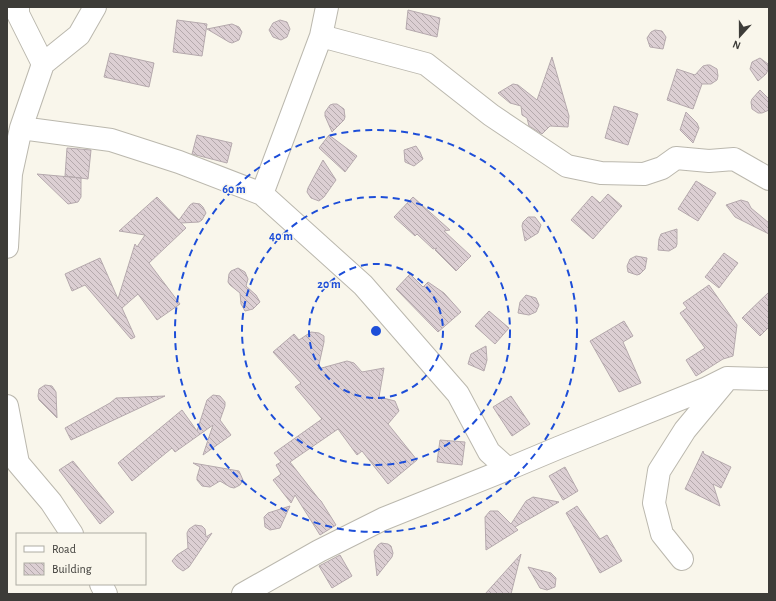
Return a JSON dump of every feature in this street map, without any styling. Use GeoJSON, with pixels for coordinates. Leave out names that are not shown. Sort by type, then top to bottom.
{"type":"FeatureCollection","features":[{"type":"Feature","properties":{"kind":"street"},"geometry":{"type":"LineString","coordinates":[[18,7],[18,14],[43,64]]}},
{"type":"Feature","properties":{"kind":"street"},"geometry":{"type":"LineString","coordinates":[[7,247],[11,174],[21,128],[43,64],[79,35],[95,7]]}},
{"type":"Feature","properties":{"kind":"street"},"geometry":{"type":"LineString","coordinates":[[262,194],[321,36],[327,7]]}},
{"type":"Feature","properties":{"kind":"street"},"geometry":{"type":"LineString","coordinates":[[321,36],[426,64],[491,115],[567,166],[601,173],[644,174],[662,168],[676,158],[709,160],[734,159],[769,179]]}},
{"type":"Feature","properties":{"kind":"street"},"geometry":{"type":"LineString","coordinates":[[21,128],[111,140],[179,162],[262,194],[363,285],[458,394],[489,452],[508,469]]}},
{"type":"Feature","properties":{"kind":"street"},"geometry":{"type":"LineString","coordinates":[[682,559],[662,534],[654,503],[659,471],[685,430],[727,378]]}},
{"type":"Feature","properties":{"kind":"street"},"geometry":{"type":"LineString","coordinates":[[242,594],[319,551],[383,519],[705,389],[727,378],[769,379]]}},
{"type":"Feature","properties":{"kind":"street"},"geometry":{"type":"LineString","coordinates":[[7,406],[18,463],[51,502],[71,533]]}},
{"type":"Feature","properties":{"kind":"street"},"geometry":{"type":"LineString","coordinates":[[102,585],[106,594]]}},
{"type":"Feature","properties":{"kind":"building"},"geometry":{"type":"Polygon","coordinates":[[[408,10],[440,18],[437,37],[406,29],[408,10]]]}},
{"type":"Feature","properties":{"kind":"building"},"geometry":{"type":"Polygon","coordinates":[[[177,20],[207,24],[202,56],[173,52],[177,20]]]}},
{"type":"Feature","properties":{"kind":"building"},"geometry":{"type":"Polygon","coordinates":[[[280,20],[287,22],[290,29],[287,37],[281,40],[273,37],[269,30],[273,23],[280,20]]]}},
{"type":"Feature","properties":{"kind":"building"},"geometry":{"type":"Polygon","coordinates":[[[232,24],[239,27],[242,32],[239,40],[232,43],[207,29],[232,24]]]}},
{"type":"Feature","properties":{"kind":"building"},"geometry":{"type":"Polygon","coordinates":[[[655,30],[662,31],[666,37],[663,49],[650,47],[647,38],[651,32],[655,30]]]}},
{"type":"Feature","properties":{"kind":"building"},"geometry":{"type":"Polygon","coordinates":[[[110,53],[154,63],[149,87],[104,77],[110,53]]]}},
{"type":"Feature","properties":{"kind":"building"},"geometry":{"type":"Polygon","coordinates":[[[552,57],[569,116],[568,127],[550,126],[542,134],[529,126],[527,118],[522,115],[521,106],[510,103],[498,93],[513,84],[518,85],[537,100],[552,57]]]}},
{"type":"Feature","properties":{"kind":"building"},"geometry":{"type":"Polygon","coordinates":[[[760,58],[768,64],[768,70],[766,74],[758,81],[750,69],[752,62],[760,58]]]}},
{"type":"Feature","properties":{"kind":"building"},"geometry":{"type":"Polygon","coordinates":[[[707,65],[717,69],[717,80],[711,84],[702,84],[693,109],[667,100],[677,69],[695,75],[703,66],[707,65]]]}},
{"type":"Feature","properties":{"kind":"building"},"geometry":{"type":"Polygon","coordinates":[[[760,90],[769,99],[769,110],[758,113],[752,109],[751,102],[760,90]]]}},
{"type":"Feature","properties":{"kind":"building"},"geometry":{"type":"Polygon","coordinates":[[[337,104],[344,109],[345,117],[344,120],[332,132],[325,116],[325,112],[330,105],[337,104]]]}},
{"type":"Feature","properties":{"kind":"building"},"geometry":{"type":"Polygon","coordinates":[[[614,106],[638,114],[628,145],[605,138],[614,106]]]}},
{"type":"Feature","properties":{"kind":"building"},"geometry":{"type":"Polygon","coordinates":[[[686,112],[697,123],[699,128],[693,143],[680,130],[686,112]]]}},
{"type":"Feature","properties":{"kind":"building"},"geometry":{"type":"Polygon","coordinates":[[[197,135],[232,143],[227,163],[192,154],[197,135]]]}},
{"type":"Feature","properties":{"kind":"building"},"geometry":{"type":"Polygon","coordinates":[[[329,135],[357,156],[345,172],[319,148],[329,135]]]}},
{"type":"Feature","properties":{"kind":"building"},"geometry":{"type":"Polygon","coordinates":[[[416,146],[423,159],[414,166],[405,162],[404,150],[416,146]]]}},
{"type":"Feature","properties":{"kind":"building"},"geometry":{"type":"Polygon","coordinates":[[[67,148],[91,150],[88,179],[65,176],[67,148]]]}},
{"type":"Feature","properties":{"kind":"building"},"geometry":{"type":"Polygon","coordinates":[[[323,160],[336,180],[324,197],[319,201],[311,198],[307,192],[323,160]]]}},
{"type":"Feature","properties":{"kind":"building"},"geometry":{"type":"Polygon","coordinates":[[[37,174],[81,178],[81,197],[78,202],[68,204],[37,174]]]}},
{"type":"Feature","properties":{"kind":"building"},"geometry":{"type":"Polygon","coordinates":[[[696,181],[716,193],[698,221],[678,209],[696,181]]]}},
{"type":"Feature","properties":{"kind":"building"},"geometry":{"type":"Polygon","coordinates":[[[608,194],[622,206],[593,239],[571,220],[592,196],[600,203],[608,194]]]}},
{"type":"Feature","properties":{"kind":"building"},"geometry":{"type":"Polygon","coordinates":[[[157,197],[179,220],[193,203],[200,204],[206,213],[199,222],[181,223],[186,228],[149,263],[180,304],[157,320],[138,294],[122,308],[135,337],[131,339],[85,285],[72,291],[65,274],[100,258],[118,299],[135,244],[137,247],[145,235],[119,231],[157,197]]]}},
{"type":"Feature","properties":{"kind":"building"},"geometry":{"type":"Polygon","coordinates":[[[413,197],[450,230],[444,231],[471,256],[456,271],[435,250],[437,248],[433,249],[417,234],[415,236],[394,217],[413,197]]]}},
{"type":"Feature","properties":{"kind":"building"},"geometry":{"type":"Polygon","coordinates":[[[741,200],[748,202],[751,208],[769,223],[769,234],[735,217],[726,205],[741,200]]]}},
{"type":"Feature","properties":{"kind":"building"},"geometry":{"type":"Polygon","coordinates":[[[528,217],[535,217],[541,225],[538,233],[525,241],[522,226],[523,222],[528,217]]]}},
{"type":"Feature","properties":{"kind":"building"},"geometry":{"type":"Polygon","coordinates":[[[677,229],[676,247],[669,251],[658,250],[661,234],[677,229]]]}},
{"type":"Feature","properties":{"kind":"building"},"geometry":{"type":"Polygon","coordinates":[[[724,253],[738,263],[719,288],[705,277],[724,253]]]}},
{"type":"Feature","properties":{"kind":"building"},"geometry":{"type":"Polygon","coordinates":[[[636,256],[647,258],[645,269],[637,275],[628,272],[627,266],[630,259],[636,256]]]}},
{"type":"Feature","properties":{"kind":"building"},"geometry":{"type":"Polygon","coordinates":[[[238,268],[245,272],[248,279],[246,286],[256,295],[260,302],[253,309],[245,311],[241,304],[240,293],[228,282],[231,271],[238,268]]]}},
{"type":"Feature","properties":{"kind":"building"},"geometry":{"type":"Polygon","coordinates":[[[410,274],[423,287],[428,282],[444,293],[461,312],[438,332],[396,289],[410,274]]]}},
{"type":"Feature","properties":{"kind":"building"},"geometry":{"type":"Polygon","coordinates":[[[709,285],[737,325],[733,356],[723,359],[696,376],[686,360],[705,348],[680,313],[687,308],[683,303],[709,285]]]}},
{"type":"Feature","properties":{"kind":"building"},"geometry":{"type":"Polygon","coordinates":[[[769,292],[769,327],[760,336],[742,318],[769,292]]]}},
{"type":"Feature","properties":{"kind":"building"},"geometry":{"type":"Polygon","coordinates":[[[526,295],[536,298],[539,305],[536,312],[529,315],[518,313],[520,302],[526,295]]]}},
{"type":"Feature","properties":{"kind":"building"},"geometry":{"type":"Polygon","coordinates":[[[489,311],[509,328],[495,344],[475,326],[489,311]]]}},
{"type":"Feature","properties":{"kind":"building"},"geometry":{"type":"Polygon","coordinates":[[[624,321],[633,336],[623,342],[641,383],[619,392],[590,341],[624,321]]]}},
{"type":"Feature","properties":{"kind":"building"},"geometry":{"type":"Polygon","coordinates":[[[311,332],[319,333],[324,336],[318,369],[347,361],[354,363],[362,372],[384,368],[379,397],[395,401],[399,411],[388,424],[417,460],[388,484],[362,451],[357,455],[338,429],[290,462],[321,501],[336,525],[320,535],[295,495],[291,503],[273,480],[281,474],[276,465],[281,462],[274,453],[322,419],[295,387],[301,383],[273,352],[294,334],[299,340],[311,332]]]}},
{"type":"Feature","properties":{"kind":"building"},"geometry":{"type":"Polygon","coordinates":[[[486,346],[487,360],[484,371],[468,364],[471,354],[486,346]]]}},
{"type":"Feature","properties":{"kind":"building"},"geometry":{"type":"Polygon","coordinates":[[[45,385],[52,386],[56,392],[57,418],[39,400],[39,389],[45,385]]]}},
{"type":"Feature","properties":{"kind":"building"},"geometry":{"type":"Polygon","coordinates":[[[213,395],[220,396],[225,402],[220,420],[231,435],[203,455],[213,425],[175,452],[172,448],[132,481],[118,463],[182,410],[197,431],[207,400],[213,395]]]}},
{"type":"Feature","properties":{"kind":"building"},"geometry":{"type":"Polygon","coordinates":[[[165,396],[71,440],[65,428],[110,403],[116,398],[165,396]]]}},
{"type":"Feature","properties":{"kind":"building"},"geometry":{"type":"Polygon","coordinates":[[[511,396],[530,424],[512,436],[493,407],[511,396]]]}},
{"type":"Feature","properties":{"kind":"building"},"geometry":{"type":"Polygon","coordinates":[[[440,440],[465,442],[462,465],[437,462],[440,440]]]}},
{"type":"Feature","properties":{"kind":"building"},"geometry":{"type":"Polygon","coordinates":[[[703,451],[704,454],[731,467],[721,488],[713,484],[720,506],[685,489],[703,451]]]}},
{"type":"Feature","properties":{"kind":"building"},"geometry":{"type":"Polygon","coordinates":[[[73,461],[114,512],[100,524],[59,470],[73,461]]]}},
{"type":"Feature","properties":{"kind":"building"},"geometry":{"type":"Polygon","coordinates":[[[193,463],[239,471],[243,480],[240,485],[234,488],[220,481],[210,487],[202,486],[197,480],[200,467],[193,463]]]}},
{"type":"Feature","properties":{"kind":"building"},"geometry":{"type":"Polygon","coordinates":[[[565,467],[578,491],[563,500],[549,476],[565,467]]]}},
{"type":"Feature","properties":{"kind":"building"},"geometry":{"type":"Polygon","coordinates":[[[533,497],[559,502],[515,527],[518,530],[486,550],[485,517],[490,511],[498,511],[511,524],[526,501],[533,497]]]}},
{"type":"Feature","properties":{"kind":"building"},"geometry":{"type":"Polygon","coordinates":[[[290,506],[280,528],[270,530],[265,527],[264,517],[268,513],[290,506]]]}},
{"type":"Feature","properties":{"kind":"building"},"geometry":{"type":"Polygon","coordinates":[[[577,506],[600,539],[607,535],[622,561],[600,573],[566,513],[577,506]]]}},
{"type":"Feature","properties":{"kind":"building"},"geometry":{"type":"Polygon","coordinates":[[[195,525],[202,526],[205,529],[206,537],[212,533],[189,567],[183,571],[172,561],[177,555],[188,548],[187,533],[189,529],[195,525]]]}},
{"type":"Feature","properties":{"kind":"building"},"geometry":{"type":"Polygon","coordinates":[[[381,543],[391,546],[393,553],[392,557],[377,576],[374,551],[381,543]]]}},
{"type":"Feature","properties":{"kind":"building"},"geometry":{"type":"Polygon","coordinates":[[[521,554],[511,594],[485,594],[521,554]]]}},
{"type":"Feature","properties":{"kind":"building"},"geometry":{"type":"Polygon","coordinates":[[[340,555],[352,576],[332,588],[319,566],[340,555]]]}},
{"type":"Feature","properties":{"kind":"building"},"geometry":{"type":"Polygon","coordinates":[[[528,567],[551,573],[556,578],[555,587],[547,590],[540,588],[528,567]]]}}]}
